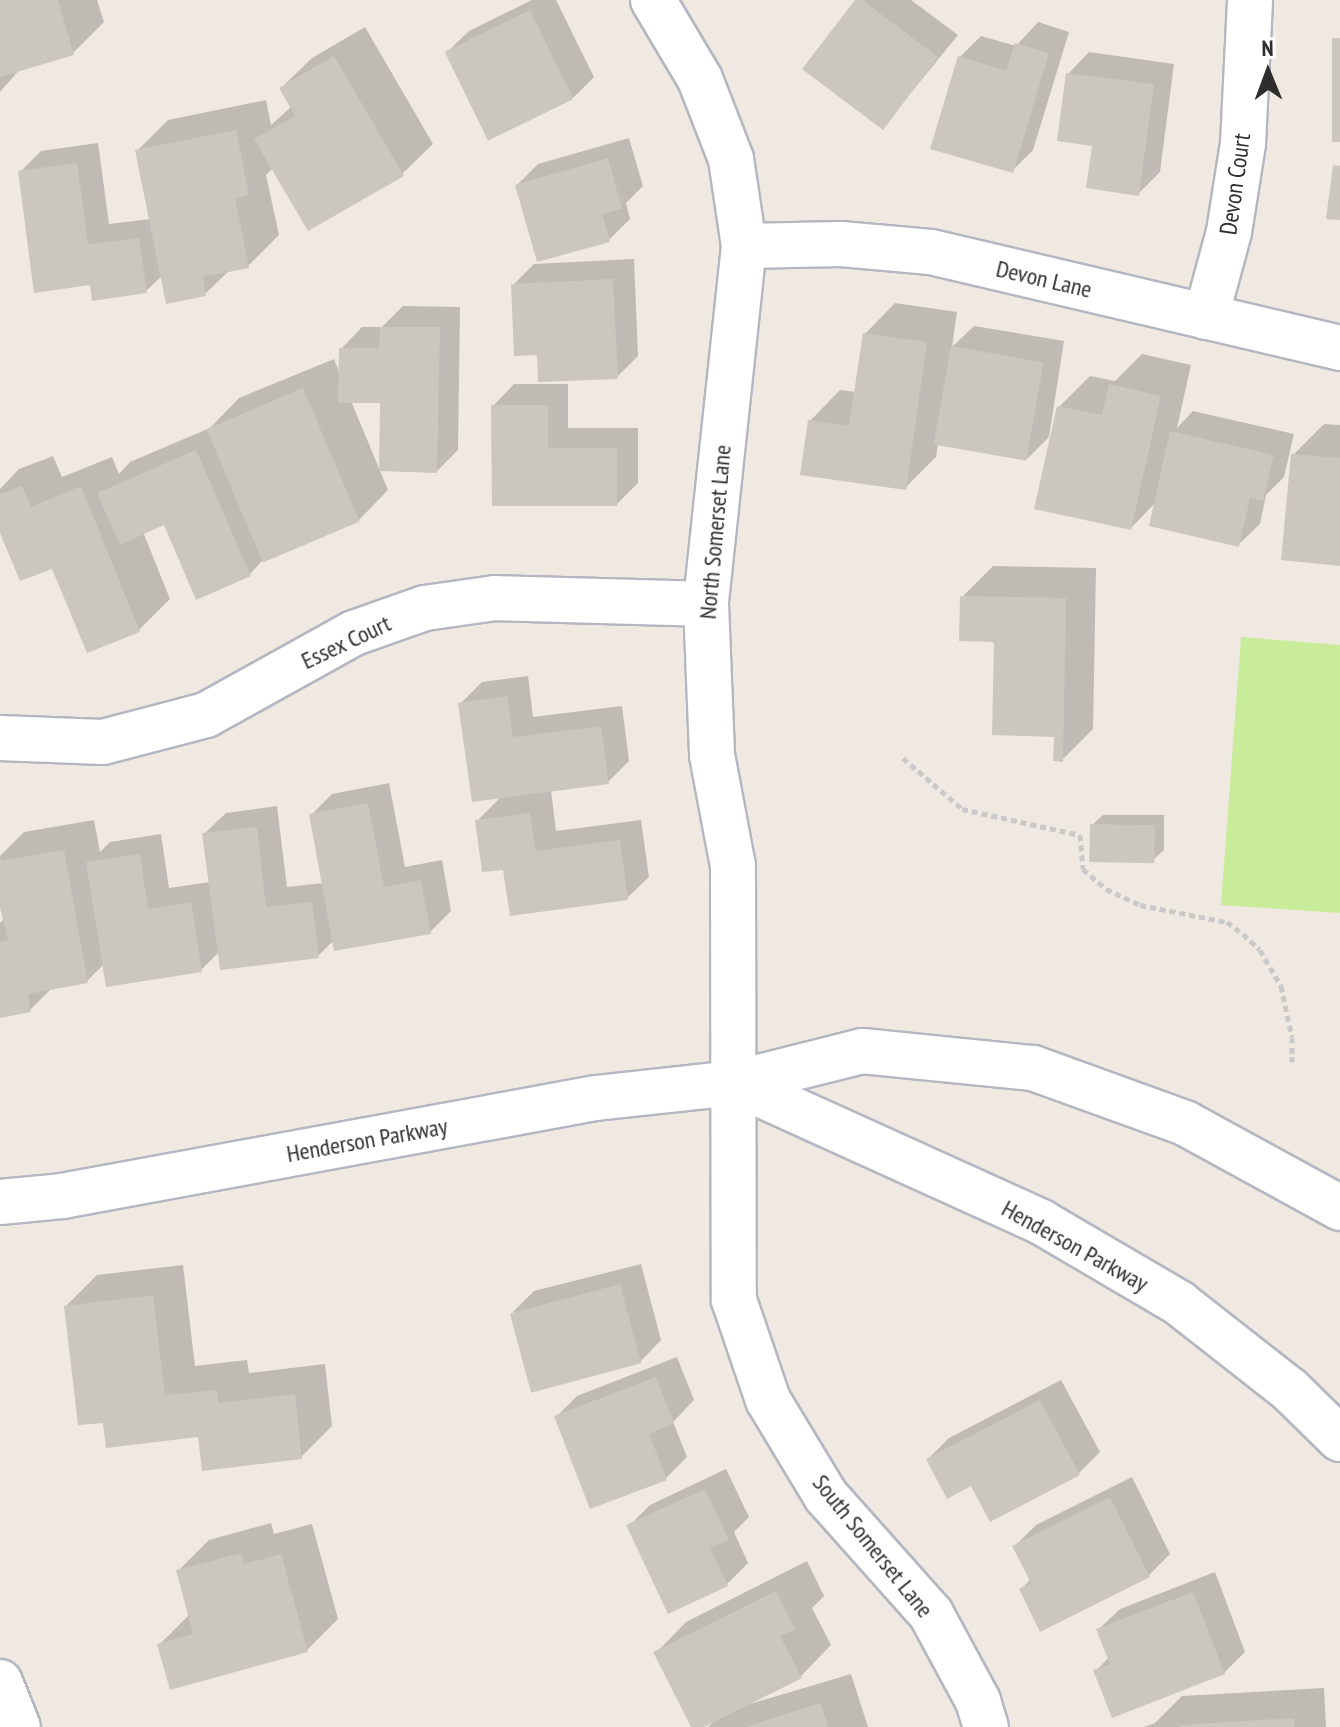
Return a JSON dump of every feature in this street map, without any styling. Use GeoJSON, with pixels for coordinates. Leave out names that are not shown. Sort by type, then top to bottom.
{"type":"FeatureCollection","features":[{"type":"Feature","properties":{"kind":"street","name":"North Somerset Lane"},"geometry":{"type":"LineString","coordinates":[[653,0],[700,79],[731,159],[744,246],[706,604],[712,755],[733,866],[735,1083]]}},
{"type":"Feature","properties":{"kind":"street","name":"Devon Court"},"geometry":{"type":"LineString","coordinates":[[1206,317],[1229,232],[1243,144],[1250,0]]}},
{"type":"Feature","properties":{"kind":"street","name":"Devon Lane"},"geometry":{"type":"LineString","coordinates":[[744,246],[841,244],[931,252],[1340,348]]}},
{"type":"Feature","properties":{"kind":"street","name":"Essex Court"},"geometry":{"type":"LineString","coordinates":[[0,738],[103,742],[206,715],[354,633],[425,608],[495,598],[706,604]]}},
{"type":"Feature","properties":{"kind":"street","name":"Henderson Parkway"},"geometry":{"type":"LineString","coordinates":[[0,1202],[62,1196],[596,1098],[735,1083],[862,1051],[1033,1068],[1185,1123],[1340,1208]]}},
{"type":"Feature","properties":{"kind":"street","name":"Henderson Parkway"},"geometry":{"type":"LineString","coordinates":[[735,1083],[1041,1222],[1179,1303],[1290,1390],[1340,1439]]}},
{"type":"Feature","properties":{"kind":"street","name":"South Somerset Lane"},"geometry":{"type":"LineString","coordinates":[[735,1083],[734,1300],[768,1400],[826,1496],[931,1614],[978,1701],[986,1727]]}},
{"type":"Feature","properties":{"kind":"street"},"geometry":{"type":"LineString","coordinates":[[0,1682],[18,1727]]}},
{"type":"Feature","properties":{"kind":"path"},"geometry":{"type":"LineString","coordinates":[[903,758],[962,809],[1080,835],[1083,869],[1106,889],[1140,905],[1227,922],[1243,934],[1260,950],[1281,986],[1292,1037],[1292,1062]]}},
{"type":"Feature","properties":{"kind":"green space"},"geometry":{"type":"Polygon","coordinates":[[[1241,637],[1340,645],[1340,913],[1221,905],[1241,637]]]}},
{"type":"Feature","properties":{"kind":"building"},"geometry":{"type":"Polygon","coordinates":[[[0,0],[58,0],[74,55],[0,77],[0,0]]]}},
{"type":"Feature","properties":{"kind":"building"},"geometry":{"type":"Polygon","coordinates":[[[855,0],[862,0],[938,57],[883,130],[802,69],[855,0]]]}},
{"type":"Feature","properties":{"kind":"building"},"geometry":{"type":"Polygon","coordinates":[[[530,10],[573,99],[488,141],[445,52],[530,10]]]}},
{"type":"Feature","properties":{"kind":"building"},"geometry":{"type":"Polygon","coordinates":[[[1332,38],[1340,38],[1340,142],[1332,142],[1332,38]]]}},
{"type":"Feature","properties":{"kind":"building"},"geometry":{"type":"Polygon","coordinates":[[[1015,43],[1049,53],[1013,173],[930,149],[958,56],[1006,71],[1015,43]]]}},
{"type":"Feature","properties":{"kind":"building"},"geometry":{"type":"Polygon","coordinates":[[[334,56],[404,176],[308,231],[254,139],[295,116],[279,88],[334,56]]]}},
{"type":"Feature","properties":{"kind":"building"},"geometry":{"type":"Polygon","coordinates":[[[1066,73],[1154,84],[1139,196],[1086,188],[1092,146],[1057,141],[1066,73]]]}},
{"type":"Feature","properties":{"kind":"building"},"geometry":{"type":"Polygon","coordinates":[[[236,130],[249,195],[235,198],[249,268],[203,277],[206,296],[166,304],[135,150],[236,130]]]}},
{"type":"Feature","properties":{"kind":"building"},"geometry":{"type":"Polygon","coordinates":[[[608,158],[622,209],[602,214],[610,242],[537,262],[515,185],[608,158]]]}},
{"type":"Feature","properties":{"kind":"building"},"geometry":{"type":"Polygon","coordinates":[[[77,163],[88,244],[139,238],[147,293],[92,301],[90,285],[34,293],[18,171],[77,163]]]}},
{"type":"Feature","properties":{"kind":"building"},"geometry":{"type":"Polygon","coordinates":[[[1333,165],[1340,166],[1340,220],[1326,219],[1333,165]]]}},
{"type":"Feature","properties":{"kind":"building"},"geometry":{"type":"Polygon","coordinates":[[[613,279],[618,379],[538,382],[537,355],[514,356],[511,284],[613,279]]]}},
{"type":"Feature","properties":{"kind":"building"},"geometry":{"type":"Polygon","coordinates":[[[380,327],[440,327],[437,473],[379,471],[380,403],[338,403],[339,348],[379,348],[380,327]]]}},
{"type":"Feature","properties":{"kind":"building"},"geometry":{"type":"Polygon","coordinates":[[[863,333],[927,342],[906,490],[800,475],[808,420],[849,426],[863,333]]]}},
{"type":"Feature","properties":{"kind":"building"},"geometry":{"type":"Polygon","coordinates":[[[951,346],[1044,362],[1026,461],[934,444],[951,346]]]}},
{"type":"Feature","properties":{"kind":"building"},"geometry":{"type":"Polygon","coordinates":[[[1109,384],[1161,396],[1131,530],[1034,509],[1057,406],[1102,415],[1109,384]]]}},
{"type":"Feature","properties":{"kind":"building"},"geometry":{"type":"Polygon","coordinates":[[[303,388],[360,521],[263,562],[206,429],[303,388]]]}},
{"type":"Feature","properties":{"kind":"building"},"geometry":{"type":"Polygon","coordinates":[[[491,405],[548,405],[548,448],[617,448],[617,506],[492,506],[491,405]]]}},
{"type":"Feature","properties":{"kind":"building"},"geometry":{"type":"Polygon","coordinates":[[[1170,431],[1274,455],[1263,501],[1250,498],[1239,547],[1149,526],[1170,431]]]}},
{"type":"Feature","properties":{"kind":"building"},"geometry":{"type":"Polygon","coordinates":[[[196,450],[251,576],[196,600],[164,525],[120,545],[97,493],[196,450]]]}},
{"type":"Feature","properties":{"kind":"building"},"geometry":{"type":"Polygon","coordinates":[[[1291,454],[1340,458],[1340,566],[1281,560],[1291,454]]]}},
{"type":"Feature","properties":{"kind":"building"},"geometry":{"type":"Polygon","coordinates":[[[22,486],[31,507],[81,486],[140,632],[87,653],[52,569],[20,581],[0,533],[0,494],[22,486]]]}},
{"type":"Feature","properties":{"kind":"building"},"geometry":{"type":"Polygon","coordinates":[[[960,596],[1066,598],[1063,762],[1053,761],[1054,737],[992,735],[994,642],[959,641],[960,596]]]}},
{"type":"Feature","properties":{"kind":"building"},"geometry":{"type":"Polygon","coordinates":[[[507,696],[513,737],[601,726],[609,784],[472,802],[458,703],[507,696]]]}},
{"type":"Feature","properties":{"kind":"building"},"geometry":{"type":"Polygon","coordinates":[[[368,803],[384,887],[421,880],[431,934],[334,951],[309,814],[368,803]]]}},
{"type":"Feature","properties":{"kind":"building"},"geometry":{"type":"Polygon","coordinates":[[[530,813],[536,851],[620,840],[628,900],[510,916],[503,870],[482,872],[475,820],[530,813]]]}},
{"type":"Feature","properties":{"kind":"building"},"geometry":{"type":"Polygon","coordinates":[[[1090,824],[1155,825],[1154,863],[1089,862],[1090,824]]]}},
{"type":"Feature","properties":{"kind":"building"},"geometry":{"type":"Polygon","coordinates":[[[257,827],[266,907],[312,902],[319,958],[220,970],[202,833],[257,827]]]}},
{"type":"Feature","properties":{"kind":"building"},"geometry":{"type":"Polygon","coordinates":[[[64,850],[88,983],[28,994],[31,1012],[0,1018],[0,942],[8,940],[0,908],[0,861],[64,850]]]}},
{"type":"Feature","properties":{"kind":"building"},"geometry":{"type":"Polygon","coordinates":[[[140,854],[148,909],[191,902],[202,972],[106,987],[86,862],[140,854]]]}},
{"type":"Feature","properties":{"kind":"building"},"geometry":{"type":"Polygon","coordinates":[[[620,1284],[641,1363],[531,1393],[510,1314],[620,1284]]]}},
{"type":"Feature","properties":{"kind":"building"},"geometry":{"type":"Polygon","coordinates":[[[153,1295],[165,1395],[217,1390],[218,1403],[295,1394],[302,1459],[202,1471],[198,1437],[106,1448],[103,1423],[78,1425],[64,1306],[153,1295]]]}},
{"type":"Feature","properties":{"kind":"building"},"geometry":{"type":"Polygon","coordinates":[[[656,1377],[674,1423],[649,1434],[667,1480],[590,1509],[554,1416],[656,1377]]]}},
{"type":"Feature","properties":{"kind":"building"},"geometry":{"type":"Polygon","coordinates":[[[1040,1400],[1080,1475],[990,1522],[971,1486],[947,1499],[926,1459],[1040,1400]]]}},
{"type":"Feature","properties":{"kind":"building"},"geometry":{"type":"Polygon","coordinates":[[[705,1489],[729,1540],[710,1548],[728,1586],[668,1614],[626,1525],[705,1489]]]}},
{"type":"Feature","properties":{"kind":"building"},"geometry":{"type":"Polygon","coordinates":[[[1110,1497],[1150,1577],[1040,1632],[1019,1589],[1031,1583],[1012,1546],[1110,1497]]]}},
{"type":"Feature","properties":{"kind":"building"},"geometry":{"type":"Polygon","coordinates":[[[241,1553],[244,1564],[281,1554],[308,1652],[170,1690],[157,1644],[193,1634],[176,1570],[241,1553]]]}},
{"type":"Feature","properties":{"kind":"building"},"geometry":{"type":"Polygon","coordinates":[[[776,1591],[795,1629],[780,1636],[802,1678],[704,1727],[691,1727],[653,1652],[776,1591]]]}},
{"type":"Feature","properties":{"kind":"building"},"geometry":{"type":"Polygon","coordinates":[[[1193,1592],[1225,1674],[1112,1718],[1093,1670],[1110,1664],[1096,1629],[1193,1592]]]}},
{"type":"Feature","properties":{"kind":"building"},"geometry":{"type":"Polygon","coordinates":[[[821,1703],[828,1727],[748,1727],[748,1726],[821,1703]]]}},
{"type":"Feature","properties":{"kind":"building"},"geometry":{"type":"Polygon","coordinates":[[[1294,1718],[1295,1727],[1180,1727],[1180,1725],[1294,1718]]]}}]}
